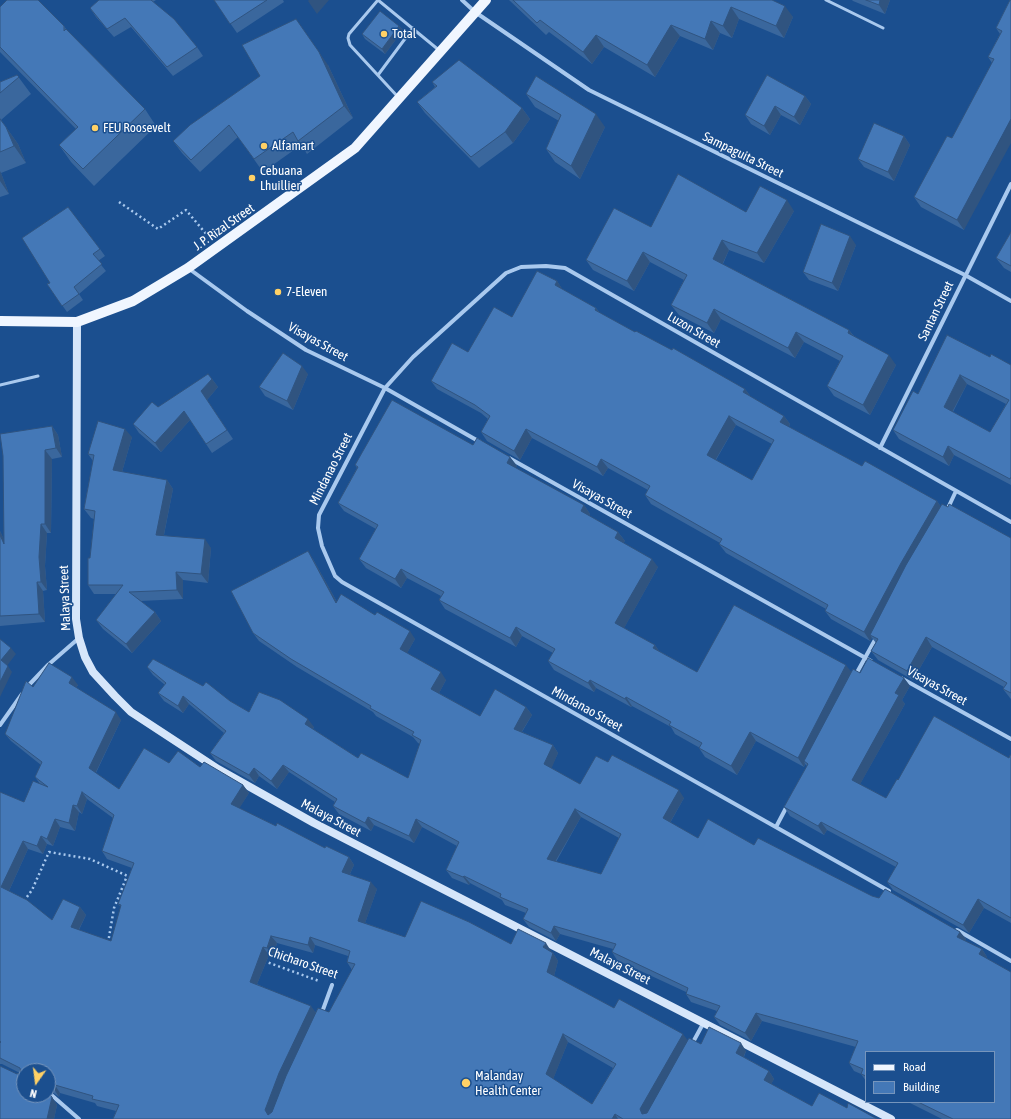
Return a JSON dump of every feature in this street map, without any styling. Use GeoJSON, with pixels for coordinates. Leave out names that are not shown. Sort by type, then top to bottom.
{"type":"FeatureCollection","features":[{"type":"Feature","properties":{"kind":"main road","name":"J. P. Rizal Street"},"geometry":{"type":"LineString","coordinates":[[0,321],[77,322],[133,301],[188,268],[356,148],[486,0]]}},
{"type":"Feature","properties":{"kind":"street","name":"Sampaguita Street"},"geometry":{"type":"LineString","coordinates":[[462,0],[475,12],[589,90],[965,275],[1011,301]]}},
{"type":"Feature","properties":{"kind":"street","name":"Santan Street"},"geometry":{"type":"LineString","coordinates":[[880,448],[1011,184]]}},
{"type":"Feature","properties":{"kind":"street","name":"Luzon Street"},"geometry":{"type":"LineString","coordinates":[[385,388],[413,358],[506,273],[521,267],[552,266],[565,268],[1011,522]]}},
{"type":"Feature","properties":{"kind":"street","name":"Visayas Street"},"geometry":{"type":"LineString","coordinates":[[188,268],[247,312],[306,350],[385,388],[482,443]]}},
{"type":"Feature","properties":{"kind":"street","name":"Malaya Street"},"geometry":{"type":"LineString","coordinates":[[77,322],[75,600],[79,638],[85,657],[93,672],[114,696],[144,720],[218,769],[314,823],[891,1119]]}},
{"type":"Feature","properties":{"kind":"street","name":"Mindanao Street"},"geometry":{"type":"LineString","coordinates":[[385,388],[319,515],[318,528],[322,546],[335,576],[342,582],[894,894]]}},
{"type":"Feature","properties":{"kind":"street","name":"Visayas Street"},"geometry":{"type":"LineString","coordinates":[[503,455],[879,666]]}},
{"type":"Feature","properties":{"kind":"street"},"geometry":{"type":"LineString","coordinates":[[947,510],[956,491]]}},
{"type":"Feature","properties":{"kind":"street"},"geometry":{"type":"LineString","coordinates":[[854,679],[879,632]]}},
{"type":"Feature","properties":{"kind":"street"},"geometry":{"type":"LineString","coordinates":[[0,725],[32,682],[48,665],[79,638]]}},
{"type":"Feature","properties":{"kind":"street","name":"Visayas Street"},"geometry":{"type":"LineString","coordinates":[[900,677],[1011,739]]}},
{"type":"Feature","properties":{"kind":"street"},"geometry":{"type":"LineString","coordinates":[[776,827],[791,799]]}},
{"type":"Feature","properties":{"kind":"street"},"geometry":{"type":"LineString","coordinates":[[949,926],[1011,961]]}},
{"type":"Feature","properties":{"kind":"street"},"geometry":{"type":"LineString","coordinates":[[319,1018],[332,985]]}},
{"type":"Feature","properties":{"kind":"street"},"geometry":{"type":"LineString","coordinates":[[688,1050],[704,1022]]}},
{"type":"Feature","properties":{"kind":"street"},"geometry":{"type":"LineString","coordinates":[[56,1099],[79,1119]]}},
{"type":"Feature","properties":{"kind":"lane"},"geometry":{"type":"LineString","coordinates":[[400,99],[350,45],[348,38],[349,34],[378,0],[441,52]]}},
{"type":"Feature","properties":{"kind":"lane"},"geometry":{"type":"LineString","coordinates":[[826,0],[883,28]]}},
{"type":"Feature","properties":{"kind":"lane"},"geometry":{"type":"LineString","coordinates":[[378,75],[413,28]]}},
{"type":"Feature","properties":{"kind":"lane"},"geometry":{"type":"LineString","coordinates":[[0,385],[38,376]]}},
{"type":"Feature","properties":{"kind":"path"},"geometry":{"type":"LineString","coordinates":[[119,202],[158,229],[186,210],[217,247]]}},
{"type":"Feature","properties":{"kind":"path"},"geometry":{"type":"LineString","coordinates":[[23,902],[32,890],[48,852],[90,859],[134,879]]}},
{"type":"Feature","properties":{"kind":"path"},"geometry":{"type":"LineString","coordinates":[[107,947],[114,908],[127,876]]}},
{"type":"Feature","properties":{"kind":"path","name":"Chicharo Street"},"geometry":{"type":"LineString","coordinates":[[256,958],[308,978],[332,985]]}},
{"type":"Feature","properties":{"kind":"building"},"geometry":{"type":"Polygon","coordinates":[[[7,0],[38,0],[64,26],[64,31],[66,29],[145,109],[83,169],[59,145],[78,127],[0,47],[0,7],[7,0]]]}},
{"type":"Feature","properties":{"kind":"building"},"geometry":{"type":"Polygon","coordinates":[[[99,0],[151,0],[174,19],[197,47],[167,67],[125,18],[107,29],[90,8],[99,0]]]}},
{"type":"Feature","properties":{"kind":"building"},"geometry":{"type":"Polygon","coordinates":[[[214,0],[267,0],[230,24],[214,0]]]}},
{"type":"Feature","properties":{"kind":"building"},"geometry":{"type":"Polygon","coordinates":[[[513,0],[772,0],[785,6],[776,26],[731,7],[723,26],[711,21],[705,39],[671,25],[647,65],[596,35],[583,52],[540,20],[537,23],[513,0]]]}},
{"type":"Feature","properties":{"kind":"building"},"geometry":{"type":"Polygon","coordinates":[[[866,0],[880,0],[879,5],[866,0]]]}},
{"type":"Feature","properties":{"kind":"building"},"geometry":{"type":"Polygon","coordinates":[[[1010,0],[1011,119],[957,220],[914,197],[947,136],[952,138],[994,59],[988,57],[1002,31],[996,28],[1010,0]]]}},
{"type":"Feature","properties":{"kind":"building","name":"Total"},"geometry":{"type":"Polygon","coordinates":[[[380,11],[399,26],[382,49],[362,34],[380,11]]]}},
{"type":"Feature","properties":{"kind":"building"},"geometry":{"type":"Polygon","coordinates":[[[296,19],[319,52],[344,106],[298,141],[293,132],[254,159],[229,125],[191,160],[173,141],[190,125],[260,76],[242,45],[296,19]]]}},
{"type":"Feature","properties":{"kind":"building"},"geometry":{"type":"Polygon","coordinates":[[[459,60],[522,108],[505,132],[471,157],[417,102],[437,86],[432,82],[459,60]]]}},
{"type":"Feature","properties":{"kind":"building"},"geometry":{"type":"Polygon","coordinates":[[[17,75],[19,77],[0,93],[0,82],[17,75]]]}},
{"type":"Feature","properties":{"kind":"building"},"geometry":{"type":"Polygon","coordinates":[[[767,75],[805,96],[794,117],[775,106],[764,126],[745,115],[767,75]]]}},
{"type":"Feature","properties":{"kind":"building"},"geometry":{"type":"Polygon","coordinates":[[[536,76],[596,114],[571,166],[546,149],[561,115],[526,94],[536,76]]]}},
{"type":"Feature","properties":{"kind":"building"},"geometry":{"type":"Polygon","coordinates":[[[0,119],[6,127],[14,146],[0,152],[0,119]]]}},
{"type":"Feature","properties":{"kind":"building"},"geometry":{"type":"Polygon","coordinates":[[[874,123],[904,136],[888,172],[858,159],[874,123]]]}},
{"type":"Feature","properties":{"kind":"building"},"geometry":{"type":"Polygon","coordinates":[[[678,174],[746,212],[760,186],[787,200],[757,253],[722,240],[713,259],[849,330],[848,333],[889,355],[863,405],[827,386],[843,356],[796,332],[788,348],[714,309],[707,323],[671,305],[687,275],[643,252],[627,281],[586,260],[614,208],[651,227],[678,174]]]}},
{"type":"Feature","properties":{"kind":"building"},"geometry":{"type":"Polygon","coordinates":[[[68,207],[100,249],[93,254],[102,264],[74,287],[79,294],[62,306],[47,284],[50,283],[22,238],[68,207]]]}},
{"type":"Feature","properties":{"kind":"building"},"geometry":{"type":"Polygon","coordinates":[[[821,224],[850,236],[832,283],[803,272],[821,224]]]}},
{"type":"Feature","properties":{"kind":"building"},"geometry":{"type":"Polygon","coordinates":[[[1011,232],[1011,266],[996,258],[1011,232]]]}},
{"type":"Feature","properties":{"kind":"building"},"geometry":{"type":"Polygon","coordinates":[[[537,271],[557,281],[555,285],[596,308],[595,310],[635,332],[636,331],[672,350],[673,348],[745,389],[743,392],[784,416],[780,422],[862,466],[865,461],[937,501],[901,563],[864,632],[825,611],[828,605],[719,544],[722,539],[645,495],[650,486],[601,459],[597,467],[526,429],[514,451],[481,432],[490,416],[475,405],[431,381],[452,343],[468,352],[494,307],[512,317],[537,271]],[[729,416],[707,455],[752,480],[774,440],[729,416]]]}},
{"type":"Feature","properties":{"kind":"building"},"geometry":{"type":"Polygon","coordinates":[[[947,335],[990,357],[991,354],[1011,365],[1010,479],[948,446],[943,457],[893,430],[913,391],[918,394],[947,335]],[[960,375],[944,407],[990,432],[1009,400],[960,375]]]}},
{"type":"Feature","properties":{"kind":"building"},"geometry":{"type":"Polygon","coordinates":[[[283,353],[302,366],[287,401],[259,387],[283,353]]]}},
{"type":"Feature","properties":{"kind":"building"},"geometry":{"type":"Polygon","coordinates":[[[208,374],[212,379],[201,391],[227,430],[206,444],[184,411],[155,443],[133,424],[152,402],[158,407],[208,374]]]}},
{"type":"Feature","properties":{"kind":"building"},"geometry":{"type":"Polygon","coordinates":[[[392,400],[473,445],[477,438],[510,457],[507,463],[584,505],[581,511],[618,532],[615,538],[652,559],[615,623],[655,645],[653,648],[697,672],[734,605],[846,665],[798,758],[750,732],[731,766],[699,748],[702,743],[669,725],[671,722],[626,697],[625,699],[590,680],[588,683],[548,661],[555,649],[516,627],[510,638],[439,600],[444,592],[401,569],[395,579],[359,559],[378,525],[338,503],[358,467],[355,465],[392,400]]]}},
{"type":"Feature","properties":{"kind":"building"},"geometry":{"type":"Polygon","coordinates":[[[98,421],[125,429],[113,470],[167,480],[156,535],[205,539],[201,574],[176,572],[177,590],[129,592],[155,612],[126,644],[96,620],[123,585],[88,585],[88,558],[90,558],[95,511],[84,509],[94,455],[88,454],[98,421]]]}},
{"type":"Feature","properties":{"kind":"building"},"geometry":{"type":"Polygon","coordinates":[[[52,426],[56,448],[45,450],[45,524],[41,524],[39,557],[41,582],[37,582],[39,614],[0,616],[0,535],[4,544],[3,456],[0,434],[52,426]]]}},
{"type":"Feature","properties":{"kind":"building"},"geometry":{"type":"Polygon","coordinates":[[[942,504],[948,507],[949,504],[1011,538],[1011,693],[1003,689],[1007,683],[926,637],[907,671],[871,651],[878,639],[870,635],[906,565],[942,504]]]}},
{"type":"Feature","properties":{"kind":"building"},"geometry":{"type":"Polygon","coordinates":[[[308,551],[336,603],[341,594],[375,615],[377,612],[410,631],[400,649],[441,672],[431,689],[480,716],[495,689],[526,707],[514,729],[553,745],[544,764],[580,784],[596,756],[608,762],[612,755],[679,790],[663,818],[698,838],[708,819],[754,845],[758,838],[872,896],[879,898],[885,889],[960,932],[957,937],[982,949],[979,954],[1011,972],[1011,1119],[953,1119],[920,1103],[995,1103],[995,1051],[865,1051],[865,1076],[861,1074],[863,1069],[849,1063],[858,1041],[756,1013],[745,1033],[714,1017],[720,1006],[686,994],[688,988],[612,952],[616,944],[554,926],[551,933],[523,919],[528,909],[500,897],[501,894],[464,876],[463,877],[446,870],[459,842],[416,819],[409,836],[368,817],[365,823],[333,806],[337,799],[283,765],[271,781],[254,768],[249,775],[210,753],[226,731],[183,696],[178,706],[158,693],[166,683],[147,667],[153,659],[203,686],[206,682],[230,701],[249,712],[259,692],[280,700],[308,719],[305,724],[358,758],[361,753],[408,778],[421,740],[412,735],[414,732],[370,708],[371,706],[291,659],[253,633],[231,591],[308,551]],[[575,809],[547,859],[601,874],[621,834],[575,809]]]}},
{"type":"Feature","properties":{"kind":"building"},"geometry":{"type":"Polygon","coordinates":[[[0,639],[11,648],[1,660],[8,666],[0,682],[0,639]]]}},
{"type":"Feature","properties":{"kind":"building"},"geometry":{"type":"Polygon","coordinates":[[[868,658],[904,678],[895,693],[899,695],[852,780],[886,798],[897,779],[898,780],[934,716],[1009,758],[1011,755],[1011,918],[978,899],[963,925],[887,882],[898,863],[821,822],[818,826],[784,807],[808,764],[804,761],[853,669],[860,673],[868,658]]]}},
{"type":"Feature","properties":{"kind":"building"},"geometry":{"type":"Polygon","coordinates":[[[49,663],[72,677],[69,683],[116,712],[89,768],[119,789],[144,748],[169,763],[178,751],[200,767],[204,762],[243,785],[231,804],[276,826],[277,823],[325,848],[326,846],[349,857],[342,872],[371,882],[358,921],[405,937],[421,901],[469,922],[511,944],[518,929],[546,943],[543,947],[553,953],[547,972],[614,1008],[619,999],[683,1034],[640,1109],[642,1114],[647,1113],[689,1038],[701,1044],[709,1027],[741,1043],[736,1053],[769,1071],[764,1080],[812,1106],[819,1093],[847,1108],[848,1103],[877,1119],[623,1119],[615,1114],[612,1119],[113,1119],[119,1105],[92,1099],[93,1096],[56,1085],[56,1063],[16,1063],[16,1066],[0,1058],[0,792],[24,802],[33,781],[48,787],[35,777],[42,762],[5,734],[26,681],[33,687],[49,663]],[[82,792],[77,806],[73,805],[69,823],[55,819],[47,839],[41,836],[37,846],[23,841],[1,887],[27,900],[52,920],[63,899],[80,907],[71,927],[111,941],[121,905],[118,904],[134,863],[102,851],[114,815],[82,792]],[[271,936],[267,948],[263,947],[250,982],[311,1006],[279,1073],[265,1110],[268,1115],[272,1112],[286,1076],[318,1008],[329,1012],[355,964],[347,962],[350,951],[310,937],[308,945],[271,936]],[[563,1034],[546,1074],[592,1104],[616,1064],[563,1034]]]}},
{"type":"Feature","properties":{"kind":"building"},"geometry":{"type":"Polygon","coordinates":[[[0,1066],[16,1074],[16,1103],[51,1103],[47,1119],[0,1119],[0,1066]]]}},
{"type":"Feature","properties":{"kind":"place","name":"Total"},"geometry":{"type":"Point","coordinates":[384,34]}},
{"type":"Feature","properties":{"kind":"place","name":"FEU Roosevelt"},"geometry":{"type":"Point","coordinates":[95,128]}},
{"type":"Feature","properties":{"kind":"place","name":"Alfamart"},"geometry":{"type":"Point","coordinates":[264,146]}},
{"type":"Feature","properties":{"kind":"place","name":"Cebuana Lhuillier"},"geometry":{"type":"Point","coordinates":[252,178]}},
{"type":"Feature","properties":{"kind":"place","name":"7-Eleven"},"geometry":{"type":"Point","coordinates":[278,292]}},
{"type":"Feature","properties":{"kind":"place","name":"Malanday Health Center"},"geometry":{"type":"Point","coordinates":[466,1083]}}]}
